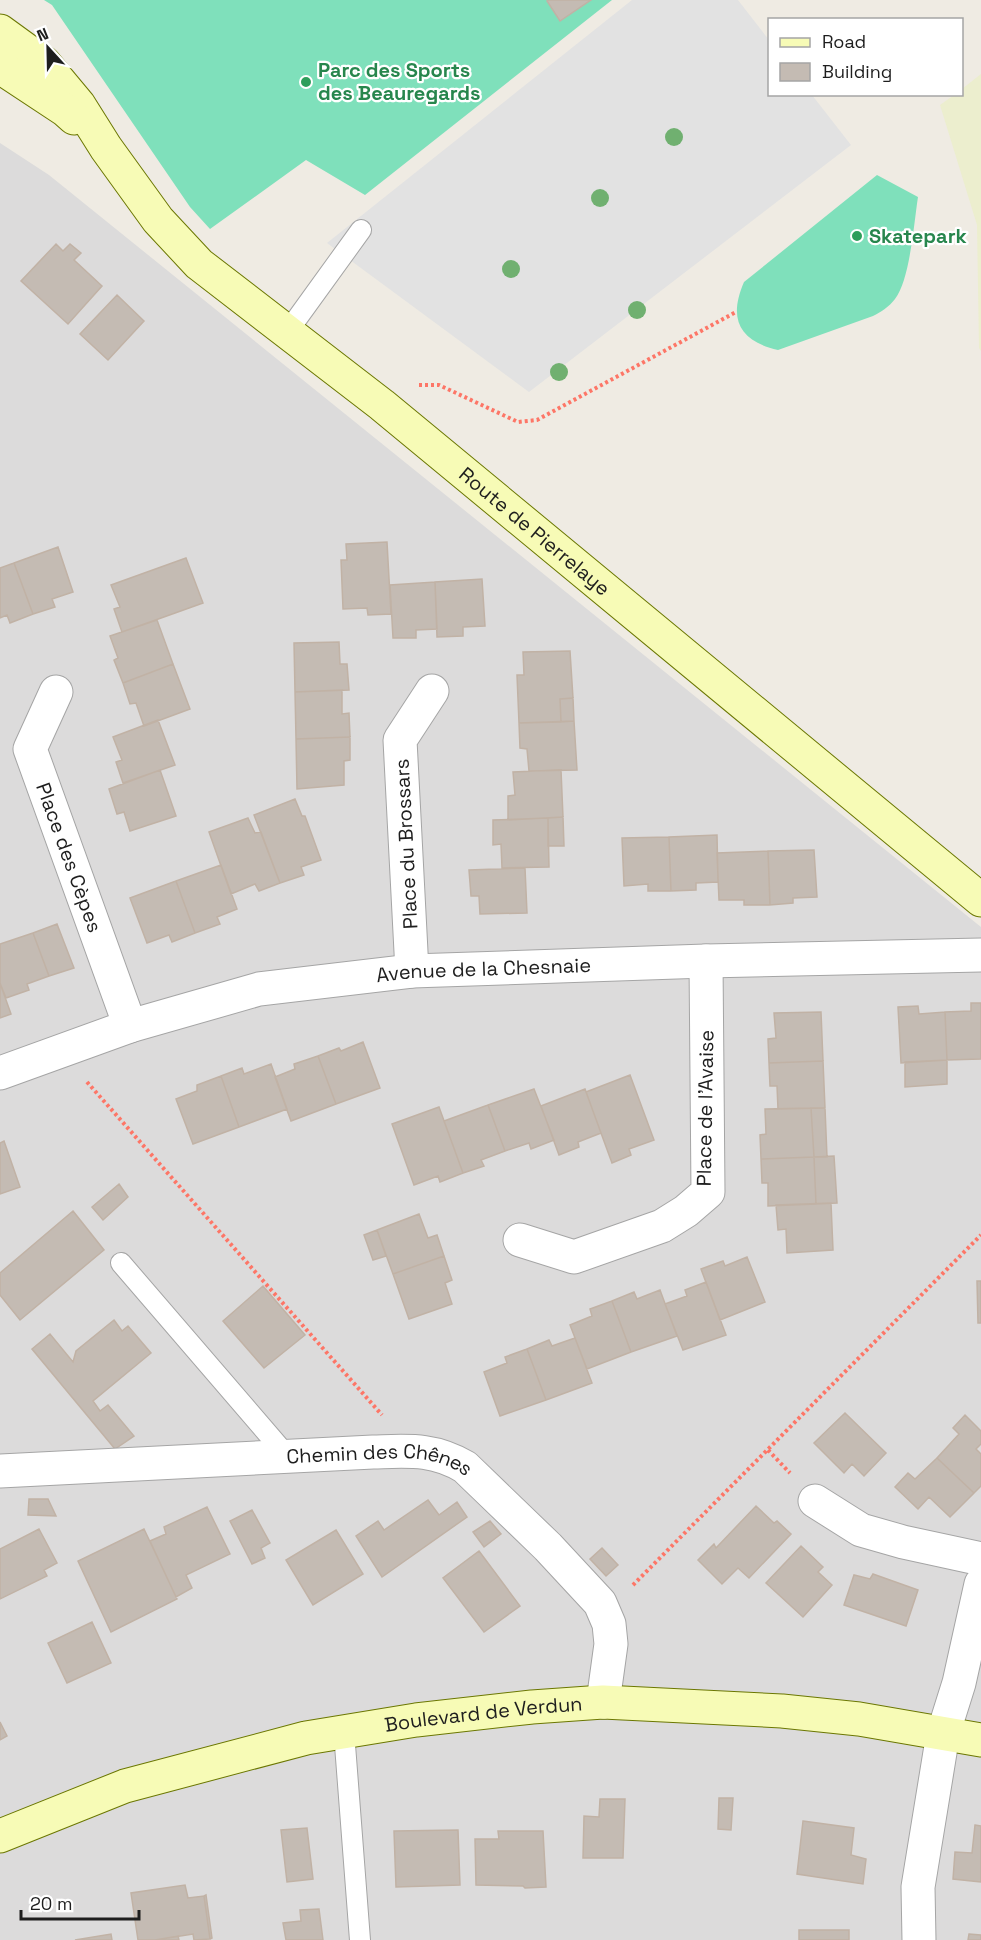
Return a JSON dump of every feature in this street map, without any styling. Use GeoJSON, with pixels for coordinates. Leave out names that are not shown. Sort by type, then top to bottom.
{"type":"FeatureCollection","features":[{"type":"Feature","properties":{"kind":"street","name":"Route de Pierrelaye"},"geometry":{"type":"LineString","coordinates":[[0,31],[44,63],[79,105],[106,148],[158,220],[199,264],[382,405],[981,900]]}},
{"type":"Feature","properties":{"kind":"street","name":"Route de Pierrelaye"},"geometry":{"type":"LineString","coordinates":[[0,67],[65,110],[106,148]]}},
{"type":"Feature","properties":{"kind":"street","name":"Place du Brossars"},"geometry":{"type":"LineString","coordinates":[[412,971],[400,740],[432,691]]}},
{"type":"Feature","properties":{"kind":"street","name":"Place des Cèpes"},"geometry":{"type":"LineString","coordinates":[[56,692],[30,749],[130,1026]]}},
{"type":"Feature","properties":{"kind":"street","name":"Avenue de la Chesnaie"},"geometry":{"type":"LineString","coordinates":[[0,1073],[130,1026],[259,989],[412,971],[981,955]]}},
{"type":"Feature","properties":{"kind":"street","name":"Place de l'Avaise"},"geometry":{"type":"LineString","coordinates":[[520,1240],[574,1257],[662,1226],[686,1211],[708,1192],[705,961]]}},
{"type":"Feature","properties":{"kind":"street","name":"Chemin des Chênes"},"geometry":{"type":"LineString","coordinates":[[0,1471],[415,1451],[427,1451],[449,1458],[465,1467],[548,1547],[600,1603],[609,1624],[611,1644],[603,1702]]}},
{"type":"Feature","properties":{"kind":"street"},"geometry":{"type":"LineString","coordinates":[[815,1501],[861,1530],[981,1559]]}},
{"type":"Feature","properties":{"kind":"street"},"geometry":{"type":"LineString","coordinates":[[918,1940],[918,1887],[943,1734],[959,1683],[981,1584]]}},
{"type":"Feature","properties":{"kind":"street","name":"Boulevard de Verdun"},"geometry":{"type":"LineString","coordinates":[[0,1836],[124,1786],[306,1738],[450,1715],[603,1702],[782,1711],[859,1719],[981,1740]]}},
{"type":"Feature","properties":{"kind":"lane"},"geometry":{"type":"LineString","coordinates":[[288,331],[361,230]]}},
{"type":"Feature","properties":{"kind":"lane"},"geometry":{"type":"LineString","coordinates":[[121,1263],[286,1456]]}},
{"type":"Feature","properties":{"kind":"lane"},"geometry":{"type":"LineString","coordinates":[[344,1732],[360,1940]]}},
{"type":"Feature","properties":{"kind":"path"},"geometry":{"type":"LineString","coordinates":[[382,405],[412,385],[439,385],[518,422],[537,420],[736,312]]}},
{"type":"Feature","properties":{"kind":"path"},"geometry":{"type":"LineString","coordinates":[[60,1052],[415,1451]]}},
{"type":"Feature","properties":{"kind":"path"},"geometry":{"type":"LineString","coordinates":[[605,1613],[981,1234]]}},
{"type":"Feature","properties":{"kind":"shaded area"},"geometry":{"type":"Polygon","coordinates":[[[632,0],[738,0],[768,39],[768,96],[813,96],[851,145],[529,392],[327,243],[632,0]]]}},
{"type":"Feature","properties":{"kind":"shaded area"},"geometry":{"type":"Polygon","coordinates":[[[0,143],[49,175],[981,927],[981,1940],[0,1940],[0,143]]]}},
{"type":"Feature","properties":{"kind":"green space","name":"Parc des Sports des Beauregards"},"geometry":{"type":"Polygon","coordinates":[[[44,0],[612,0],[365,195],[306,160],[210,229],[190,207],[52,5],[44,0]]]}},
{"type":"Feature","properties":{"kind":"green space"},"geometry":{"type":"Polygon","coordinates":[[[981,74],[981,351],[979,348],[977,225],[940,105],[953,96],[963,96],[963,88],[981,74]]]}},
{"type":"Feature","properties":{"kind":"green space","name":"Skatepark"},"geometry":{"type":"Polygon","coordinates":[[[877,175],[918,197],[908,265],[895,299],[873,316],[778,350],[754,341],[740,326],[737,317],[739,295],[744,282],[877,175]]]}},
{"type":"Feature","properties":{"kind":"building"},"geometry":{"type":"Polygon","coordinates":[[[591,0],[560,21],[547,1],[591,0]]]}},
{"type":"Feature","properties":{"kind":"building"},"geometry":{"type":"Polygon","coordinates":[[[56,244],[63,251],[70,244],[81,253],[74,260],[102,286],[68,324],[21,281],[56,244]]]}},
{"type":"Feature","properties":{"kind":"building"},"geometry":{"type":"Polygon","coordinates":[[[117,295],[144,321],[108,360],[80,334],[117,295]]]}},
{"type":"Feature","properties":{"kind":"building"},"geometry":{"type":"Polygon","coordinates":[[[387,542],[391,614],[368,615],[367,608],[343,609],[341,560],[347,560],[346,544],[387,542]]]}},
{"type":"Feature","properties":{"kind":"building"},"geometry":{"type":"Polygon","coordinates":[[[58,547],[73,592],[52,599],[55,607],[33,614],[14,563],[58,547]]]}},
{"type":"Feature","properties":{"kind":"building"},"geometry":{"type":"Polygon","coordinates":[[[186,558],[203,603],[122,632],[114,609],[120,607],[111,585],[186,558]]]}},
{"type":"Feature","properties":{"kind":"building"},"geometry":{"type":"Polygon","coordinates":[[[14,563],[33,614],[10,623],[7,615],[0,618],[0,568],[14,563]]]}},
{"type":"Feature","properties":{"kind":"building"},"geometry":{"type":"Polygon","coordinates":[[[482,579],[485,626],[463,627],[463,636],[437,637],[435,582],[482,579]]]}},
{"type":"Feature","properties":{"kind":"building"},"geometry":{"type":"Polygon","coordinates":[[[435,582],[437,629],[416,630],[416,638],[393,638],[390,585],[435,582]]]}},
{"type":"Feature","properties":{"kind":"building"},"geometry":{"type":"Polygon","coordinates":[[[157,620],[173,664],[123,683],[114,660],[118,658],[110,636],[157,620]]]}},
{"type":"Feature","properties":{"kind":"building"},"geometry":{"type":"Polygon","coordinates":[[[339,642],[340,664],[347,664],[349,690],[295,692],[294,643],[339,642]]]}},
{"type":"Feature","properties":{"kind":"building"},"geometry":{"type":"Polygon","coordinates":[[[570,651],[573,698],[560,699],[561,722],[519,723],[517,675],[524,675],[523,652],[570,651]]]}},
{"type":"Feature","properties":{"kind":"building"},"geometry":{"type":"Polygon","coordinates":[[[173,664],[190,709],[144,726],[136,703],[130,704],[123,683],[173,664]]]}},
{"type":"Feature","properties":{"kind":"building"},"geometry":{"type":"Polygon","coordinates":[[[342,690],[342,714],[349,713],[350,737],[296,739],[295,692],[342,690]]]}},
{"type":"Feature","properties":{"kind":"building"},"geometry":{"type":"Polygon","coordinates":[[[573,698],[574,721],[561,722],[560,699],[573,698]]]}},
{"type":"Feature","properties":{"kind":"building"},"geometry":{"type":"Polygon","coordinates":[[[158,720],[175,765],[123,783],[116,762],[122,760],[113,737],[158,720]]]}},
{"type":"Feature","properties":{"kind":"building"},"geometry":{"type":"Polygon","coordinates":[[[574,721],[577,770],[529,771],[527,749],[520,748],[519,723],[574,721]]]}},
{"type":"Feature","properties":{"kind":"building"},"geometry":{"type":"Polygon","coordinates":[[[350,737],[350,760],[344,761],[344,785],[297,789],[296,739],[350,737]]]}},
{"type":"Feature","properties":{"kind":"building"},"geometry":{"type":"Polygon","coordinates":[[[160,770],[176,816],[130,831],[124,812],[117,814],[109,789],[160,770]]]}},
{"type":"Feature","properties":{"kind":"building"},"geometry":{"type":"Polygon","coordinates":[[[561,770],[563,817],[508,820],[508,796],[515,795],[513,772],[561,770]]]}},
{"type":"Feature","properties":{"kind":"building"},"geometry":{"type":"Polygon","coordinates":[[[295,799],[302,816],[305,816],[321,860],[301,867],[304,875],[280,883],[254,815],[295,799]]]}},
{"type":"Feature","properties":{"kind":"building"},"geometry":{"type":"Polygon","coordinates":[[[563,817],[564,846],[548,846],[548,818],[563,817]]]}},
{"type":"Feature","properties":{"kind":"building"},"geometry":{"type":"Polygon","coordinates":[[[248,818],[255,833],[261,832],[280,883],[259,891],[255,884],[231,894],[209,832],[248,818]]]}},
{"type":"Feature","properties":{"kind":"building"},"geometry":{"type":"Polygon","coordinates":[[[548,818],[549,867],[502,868],[501,844],[493,845],[493,820],[548,818]]]}},
{"type":"Feature","properties":{"kind":"building"},"geometry":{"type":"Polygon","coordinates":[[[717,835],[718,882],[696,883],[696,890],[671,891],[669,837],[717,835]]]}},
{"type":"Feature","properties":{"kind":"building"},"geometry":{"type":"Polygon","coordinates":[[[669,837],[671,891],[648,891],[648,884],[624,886],[622,838],[669,837]]]}},
{"type":"Feature","properties":{"kind":"building"},"geometry":{"type":"Polygon","coordinates":[[[814,850],[817,897],[793,898],[793,903],[770,905],[768,851],[814,850]]]}},
{"type":"Feature","properties":{"kind":"building"},"geometry":{"type":"Polygon","coordinates":[[[768,851],[770,905],[744,905],[744,900],[719,900],[717,853],[768,851]]]}},
{"type":"Feature","properties":{"kind":"building"},"geometry":{"type":"Polygon","coordinates":[[[221,865],[237,909],[217,917],[220,924],[195,933],[176,881],[221,865]]]}},
{"type":"Feature","properties":{"kind":"building"},"geometry":{"type":"Polygon","coordinates":[[[525,868],[527,913],[480,914],[479,896],[471,896],[469,870],[525,868]]]}},
{"type":"Feature","properties":{"kind":"building"},"geometry":{"type":"Polygon","coordinates":[[[176,881],[195,933],[172,942],[169,935],[147,943],[130,898],[176,881]]]}},
{"type":"Feature","properties":{"kind":"building"},"geometry":{"type":"Polygon","coordinates":[[[57,924],[74,968],[49,976],[33,933],[57,924]]]}},
{"type":"Feature","properties":{"kind":"building"},"geometry":{"type":"Polygon","coordinates":[[[33,933],[49,976],[27,984],[29,990],[6,998],[0,983],[0,944],[33,933]]]}},
{"type":"Feature","properties":{"kind":"building"},"geometry":{"type":"Polygon","coordinates":[[[0,983],[11,1014],[0,1018],[0,983]]]}},
{"type":"Feature","properties":{"kind":"building"},"geometry":{"type":"Polygon","coordinates":[[[971,1003],[981,1003],[981,1059],[947,1060],[945,1012],[971,1011],[971,1003]]]}},
{"type":"Feature","properties":{"kind":"building"},"geometry":{"type":"Polygon","coordinates":[[[918,1006],[919,1014],[945,1012],[947,1060],[901,1063],[898,1007],[918,1006]]]}},
{"type":"Feature","properties":{"kind":"building"},"geometry":{"type":"Polygon","coordinates":[[[821,1012],[823,1061],[769,1063],[768,1039],[776,1038],[774,1013],[821,1012]]]}},
{"type":"Feature","properties":{"kind":"building"},"geometry":{"type":"Polygon","coordinates":[[[363,1042],[380,1088],[336,1104],[318,1056],[339,1048],[341,1051],[363,1042]]]}},
{"type":"Feature","properties":{"kind":"building"},"geometry":{"type":"Polygon","coordinates":[[[318,1056],[336,1104],[291,1121],[275,1077],[295,1069],[294,1064],[318,1056]]]}},
{"type":"Feature","properties":{"kind":"building"},"geometry":{"type":"Polygon","coordinates":[[[947,1060],[947,1084],[905,1087],[905,1062],[947,1060]]]}},
{"type":"Feature","properties":{"kind":"building"},"geometry":{"type":"Polygon","coordinates":[[[823,1061],[825,1108],[778,1109],[777,1086],[770,1086],[769,1063],[823,1061]]]}},
{"type":"Feature","properties":{"kind":"building"},"geometry":{"type":"Polygon","coordinates":[[[271,1064],[287,1109],[239,1127],[221,1076],[242,1068],[244,1074],[271,1064]]]}},
{"type":"Feature","properties":{"kind":"building"},"geometry":{"type":"Polygon","coordinates":[[[630,1075],[654,1140],[629,1149],[631,1155],[612,1163],[586,1092],[630,1075]]]}},
{"type":"Feature","properties":{"kind":"building"},"geometry":{"type":"Polygon","coordinates":[[[221,1076],[239,1127],[193,1144],[176,1099],[197,1091],[197,1085],[221,1076]]]}},
{"type":"Feature","properties":{"kind":"building"},"geometry":{"type":"Polygon","coordinates":[[[534,1089],[554,1140],[531,1149],[529,1143],[505,1151],[488,1105],[534,1089]]]}},
{"type":"Feature","properties":{"kind":"building"},"geometry":{"type":"Polygon","coordinates":[[[585,1089],[601,1133],[578,1142],[579,1147],[559,1155],[541,1106],[585,1089]]]}},
{"type":"Feature","properties":{"kind":"building"},"geometry":{"type":"Polygon","coordinates":[[[488,1105],[505,1151],[481,1160],[484,1166],[463,1173],[444,1121],[488,1105]]]}},
{"type":"Feature","properties":{"kind":"building"},"geometry":{"type":"Polygon","coordinates":[[[439,1107],[463,1173],[440,1182],[438,1176],[414,1185],[392,1124],[439,1107]]]}},
{"type":"Feature","properties":{"kind":"building"},"geometry":{"type":"Polygon","coordinates":[[[811,1108],[814,1157],[761,1159],[760,1135],[766,1134],[765,1109],[811,1108]]]}},
{"type":"Feature","properties":{"kind":"building"},"geometry":{"type":"Polygon","coordinates":[[[811,1108],[825,1108],[827,1157],[814,1157],[811,1108]]]}},
{"type":"Feature","properties":{"kind":"building"},"geometry":{"type":"Polygon","coordinates":[[[4,1141],[20,1187],[0,1194],[0,1143],[4,1141]]]}},
{"type":"Feature","properties":{"kind":"building"},"geometry":{"type":"Polygon","coordinates":[[[834,1156],[837,1203],[816,1204],[814,1157],[834,1156]]]}},
{"type":"Feature","properties":{"kind":"building"},"geometry":{"type":"Polygon","coordinates":[[[814,1157],[816,1204],[768,1206],[768,1183],[762,1183],[761,1159],[814,1157]]]}},
{"type":"Feature","properties":{"kind":"building"},"geometry":{"type":"Polygon","coordinates":[[[119,1184],[128,1197],[103,1220],[92,1207],[119,1184]]]}},
{"type":"Feature","properties":{"kind":"building"},"geometry":{"type":"Polygon","coordinates":[[[831,1203],[833,1250],[787,1253],[786,1229],[778,1230],[776,1205],[831,1203]]]}},
{"type":"Feature","properties":{"kind":"building"},"geometry":{"type":"Polygon","coordinates":[[[73,1211],[104,1250],[20,1320],[0,1295],[0,1273],[73,1211]]]}},
{"type":"Feature","properties":{"kind":"building"},"geometry":{"type":"Polygon","coordinates":[[[419,1214],[428,1238],[437,1235],[444,1256],[393,1274],[377,1230],[419,1214]]]}},
{"type":"Feature","properties":{"kind":"building"},"geometry":{"type":"Polygon","coordinates":[[[377,1230],[386,1256],[373,1260],[364,1235],[377,1230]]]}},
{"type":"Feature","properties":{"kind":"building"},"geometry":{"type":"Polygon","coordinates":[[[444,1256],[452,1280],[445,1283],[452,1304],[409,1319],[393,1274],[444,1256]]]}},
{"type":"Feature","properties":{"kind":"building"},"geometry":{"type":"Polygon","coordinates":[[[747,1257],[765,1302],[720,1320],[701,1269],[723,1261],[725,1266],[747,1257]]]}},
{"type":"Feature","properties":{"kind":"building"},"geometry":{"type":"Polygon","coordinates":[[[977,1281],[981,1281],[981,1323],[978,1323],[977,1281]]]}},
{"type":"Feature","properties":{"kind":"building"},"geometry":{"type":"Polygon","coordinates":[[[706,1282],[726,1335],[683,1350],[665,1304],[687,1296],[685,1290],[706,1282]]]}},
{"type":"Feature","properties":{"kind":"building"},"geometry":{"type":"Polygon","coordinates":[[[263,1286],[305,1335],[264,1368],[223,1321],[263,1286]]]}},
{"type":"Feature","properties":{"kind":"building"},"geometry":{"type":"Polygon","coordinates":[[[660,1290],[677,1336],[631,1352],[612,1301],[634,1292],[637,1299],[660,1290]]]}},
{"type":"Feature","properties":{"kind":"building"},"geometry":{"type":"Polygon","coordinates":[[[612,1301],[631,1352],[587,1369],[570,1325],[592,1316],[590,1309],[612,1301]]]}},
{"type":"Feature","properties":{"kind":"building"},"geometry":{"type":"Polygon","coordinates":[[[114,1320],[122,1331],[128,1326],[151,1353],[93,1401],[100,1411],[108,1405],[134,1436],[115,1449],[32,1349],[50,1334],[73,1362],[76,1351],[114,1320]]]}},
{"type":"Feature","properties":{"kind":"building"},"geometry":{"type":"Polygon","coordinates":[[[575,1338],[592,1383],[546,1400],[527,1349],[549,1340],[552,1346],[575,1338]]]}},
{"type":"Feature","properties":{"kind":"building"},"geometry":{"type":"Polygon","coordinates":[[[527,1349],[546,1400],[500,1416],[484,1372],[507,1363],[505,1357],[527,1349]]]}},
{"type":"Feature","properties":{"kind":"building"},"geometry":{"type":"Polygon","coordinates":[[[845,1413],[886,1453],[864,1476],[852,1464],[844,1473],[814,1443],[845,1413]]]}},
{"type":"Feature","properties":{"kind":"building"},"geometry":{"type":"Polygon","coordinates":[[[965,1415],[981,1431],[981,1444],[976,1449],[981,1454],[981,1486],[974,1493],[937,1458],[959,1434],[953,1428],[965,1415]]]}},
{"type":"Feature","properties":{"kind":"building"},"geometry":{"type":"Polygon","coordinates":[[[937,1458],[974,1493],[950,1517],[929,1497],[918,1509],[895,1487],[908,1473],[915,1479],[937,1458]]]}},
{"type":"Feature","properties":{"kind":"building"},"geometry":{"type":"Polygon","coordinates":[[[29,1499],[48,1499],[56,1516],[28,1515],[29,1499]]]}},
{"type":"Feature","properties":{"kind":"building"},"geometry":{"type":"Polygon","coordinates":[[[428,1500],[439,1515],[457,1502],[467,1517],[382,1577],[356,1536],[378,1521],[384,1530],[428,1500]]]}},
{"type":"Feature","properties":{"kind":"building"},"geometry":{"type":"Polygon","coordinates":[[[756,1506],[774,1523],[777,1521],[791,1534],[749,1578],[738,1568],[722,1584],[698,1560],[714,1544],[716,1548],[756,1506]]]}},
{"type":"Feature","properties":{"kind":"building"},"geometry":{"type":"Polygon","coordinates":[[[207,1507],[230,1554],[186,1575],[192,1588],[176,1597],[150,1541],[166,1534],[164,1527],[207,1507]]]}},
{"type":"Feature","properties":{"kind":"building"},"geometry":{"type":"Polygon","coordinates":[[[252,1510],[270,1543],[261,1548],[265,1558],[252,1564],[230,1521],[252,1510]]]}},
{"type":"Feature","properties":{"kind":"building"},"geometry":{"type":"Polygon","coordinates":[[[490,1521],[501,1534],[484,1547],[473,1532],[490,1521]]]}},
{"type":"Feature","properties":{"kind":"building"},"geometry":{"type":"Polygon","coordinates":[[[39,1529],[57,1563],[44,1570],[47,1576],[0,1599],[0,1549],[39,1529]]]}},
{"type":"Feature","properties":{"kind":"building"},"geometry":{"type":"Polygon","coordinates":[[[144,1529],[177,1599],[111,1632],[78,1561],[144,1529]]]}},
{"type":"Feature","properties":{"kind":"building"},"geometry":{"type":"Polygon","coordinates":[[[336,1530],[363,1574],[313,1605],[286,1560],[336,1530]]]}},
{"type":"Feature","properties":{"kind":"building"},"geometry":{"type":"Polygon","coordinates":[[[801,1546],[823,1567],[818,1572],[832,1585],[803,1617],[766,1583],[801,1546]]]}},
{"type":"Feature","properties":{"kind":"building"},"geometry":{"type":"Polygon","coordinates":[[[602,1548],[618,1565],[606,1576],[590,1559],[602,1548]]]}},
{"type":"Feature","properties":{"kind":"building"},"geometry":{"type":"Polygon","coordinates":[[[479,1551],[520,1606],[484,1632],[443,1578],[479,1551]]]}},
{"type":"Feature","properties":{"kind":"building"},"geometry":{"type":"Polygon","coordinates":[[[873,1574],[918,1590],[906,1626],[844,1605],[854,1575],[870,1579],[873,1574]]]}},
{"type":"Feature","properties":{"kind":"building"},"geometry":{"type":"Polygon","coordinates":[[[92,1622],[111,1663],[67,1683],[48,1643],[92,1622]]]}},
{"type":"Feature","properties":{"kind":"building"},"geometry":{"type":"Polygon","coordinates":[[[0,1722],[7,1736],[0,1740],[0,1722]]]}},
{"type":"Feature","properties":{"kind":"building"},"geometry":{"type":"Polygon","coordinates":[[[719,1798],[733,1798],[731,1830],[718,1829],[719,1798]]]}},
{"type":"Feature","properties":{"kind":"building"},"geometry":{"type":"Polygon","coordinates":[[[600,1799],[625,1799],[623,1858],[583,1858],[584,1816],[599,1817],[600,1799]]]}},
{"type":"Feature","properties":{"kind":"building"},"geometry":{"type":"Polygon","coordinates":[[[803,1821],[854,1828],[851,1855],[866,1859],[863,1884],[797,1874],[803,1821]]]}},
{"type":"Feature","properties":{"kind":"building"},"geometry":{"type":"Polygon","coordinates":[[[975,1825],[981,1826],[981,1882],[953,1879],[955,1852],[972,1853],[975,1825]]]}},
{"type":"Feature","properties":{"kind":"building"},"geometry":{"type":"Polygon","coordinates":[[[307,1828],[313,1879],[287,1882],[281,1830],[307,1828]]]}},
{"type":"Feature","properties":{"kind":"building"},"geometry":{"type":"Polygon","coordinates":[[[458,1830],[460,1885],[396,1887],[394,1831],[458,1830]]]}},
{"type":"Feature","properties":{"kind":"building"},"geometry":{"type":"Polygon","coordinates":[[[498,1831],[543,1831],[546,1887],[476,1885],[475,1839],[499,1839],[498,1831]]]}},
{"type":"Feature","properties":{"kind":"building"},"geometry":{"type":"Polygon","coordinates":[[[185,1885],[188,1898],[204,1896],[210,1939],[194,1940],[193,1934],[155,1940],[138,1940],[131,1893],[185,1885]]]}},
{"type":"Feature","properties":{"kind":"building"},"geometry":{"type":"Polygon","coordinates":[[[206,1895],[212,1938],[210,1939],[204,1896],[206,1895]]]}},
{"type":"Feature","properties":{"kind":"building"},"geometry":{"type":"Polygon","coordinates":[[[319,1909],[323,1940],[286,1940],[283,1923],[301,1921],[300,1910],[319,1909]]]}},
{"type":"Feature","properties":{"kind":"building"},"geometry":{"type":"Polygon","coordinates":[[[799,1930],[849,1930],[849,1940],[799,1940],[799,1930]]]}},
{"type":"Feature","properties":{"kind":"building"},"geometry":{"type":"Polygon","coordinates":[[[111,1934],[112,1940],[75,1940],[111,1934]]]}},
{"type":"Feature","properties":{"kind":"building"},"geometry":{"type":"Polygon","coordinates":[[[969,1934],[981,1935],[981,1940],[968,1940],[969,1934]]]}},
{"type":"Feature","properties":{"kind":"building"},"geometry":{"type":"Polygon","coordinates":[[[178,1936],[179,1940],[155,1940],[178,1936]]]}},
{"type":"Feature","properties":{"kind":"place","name":"Parc des Sports des Beauregards"},"geometry":{"type":"Point","coordinates":[306,82]}},
{"type":"Feature","properties":{"kind":"place","name":"Skatepark"},"geometry":{"type":"Point","coordinates":[857,236]}}]}
